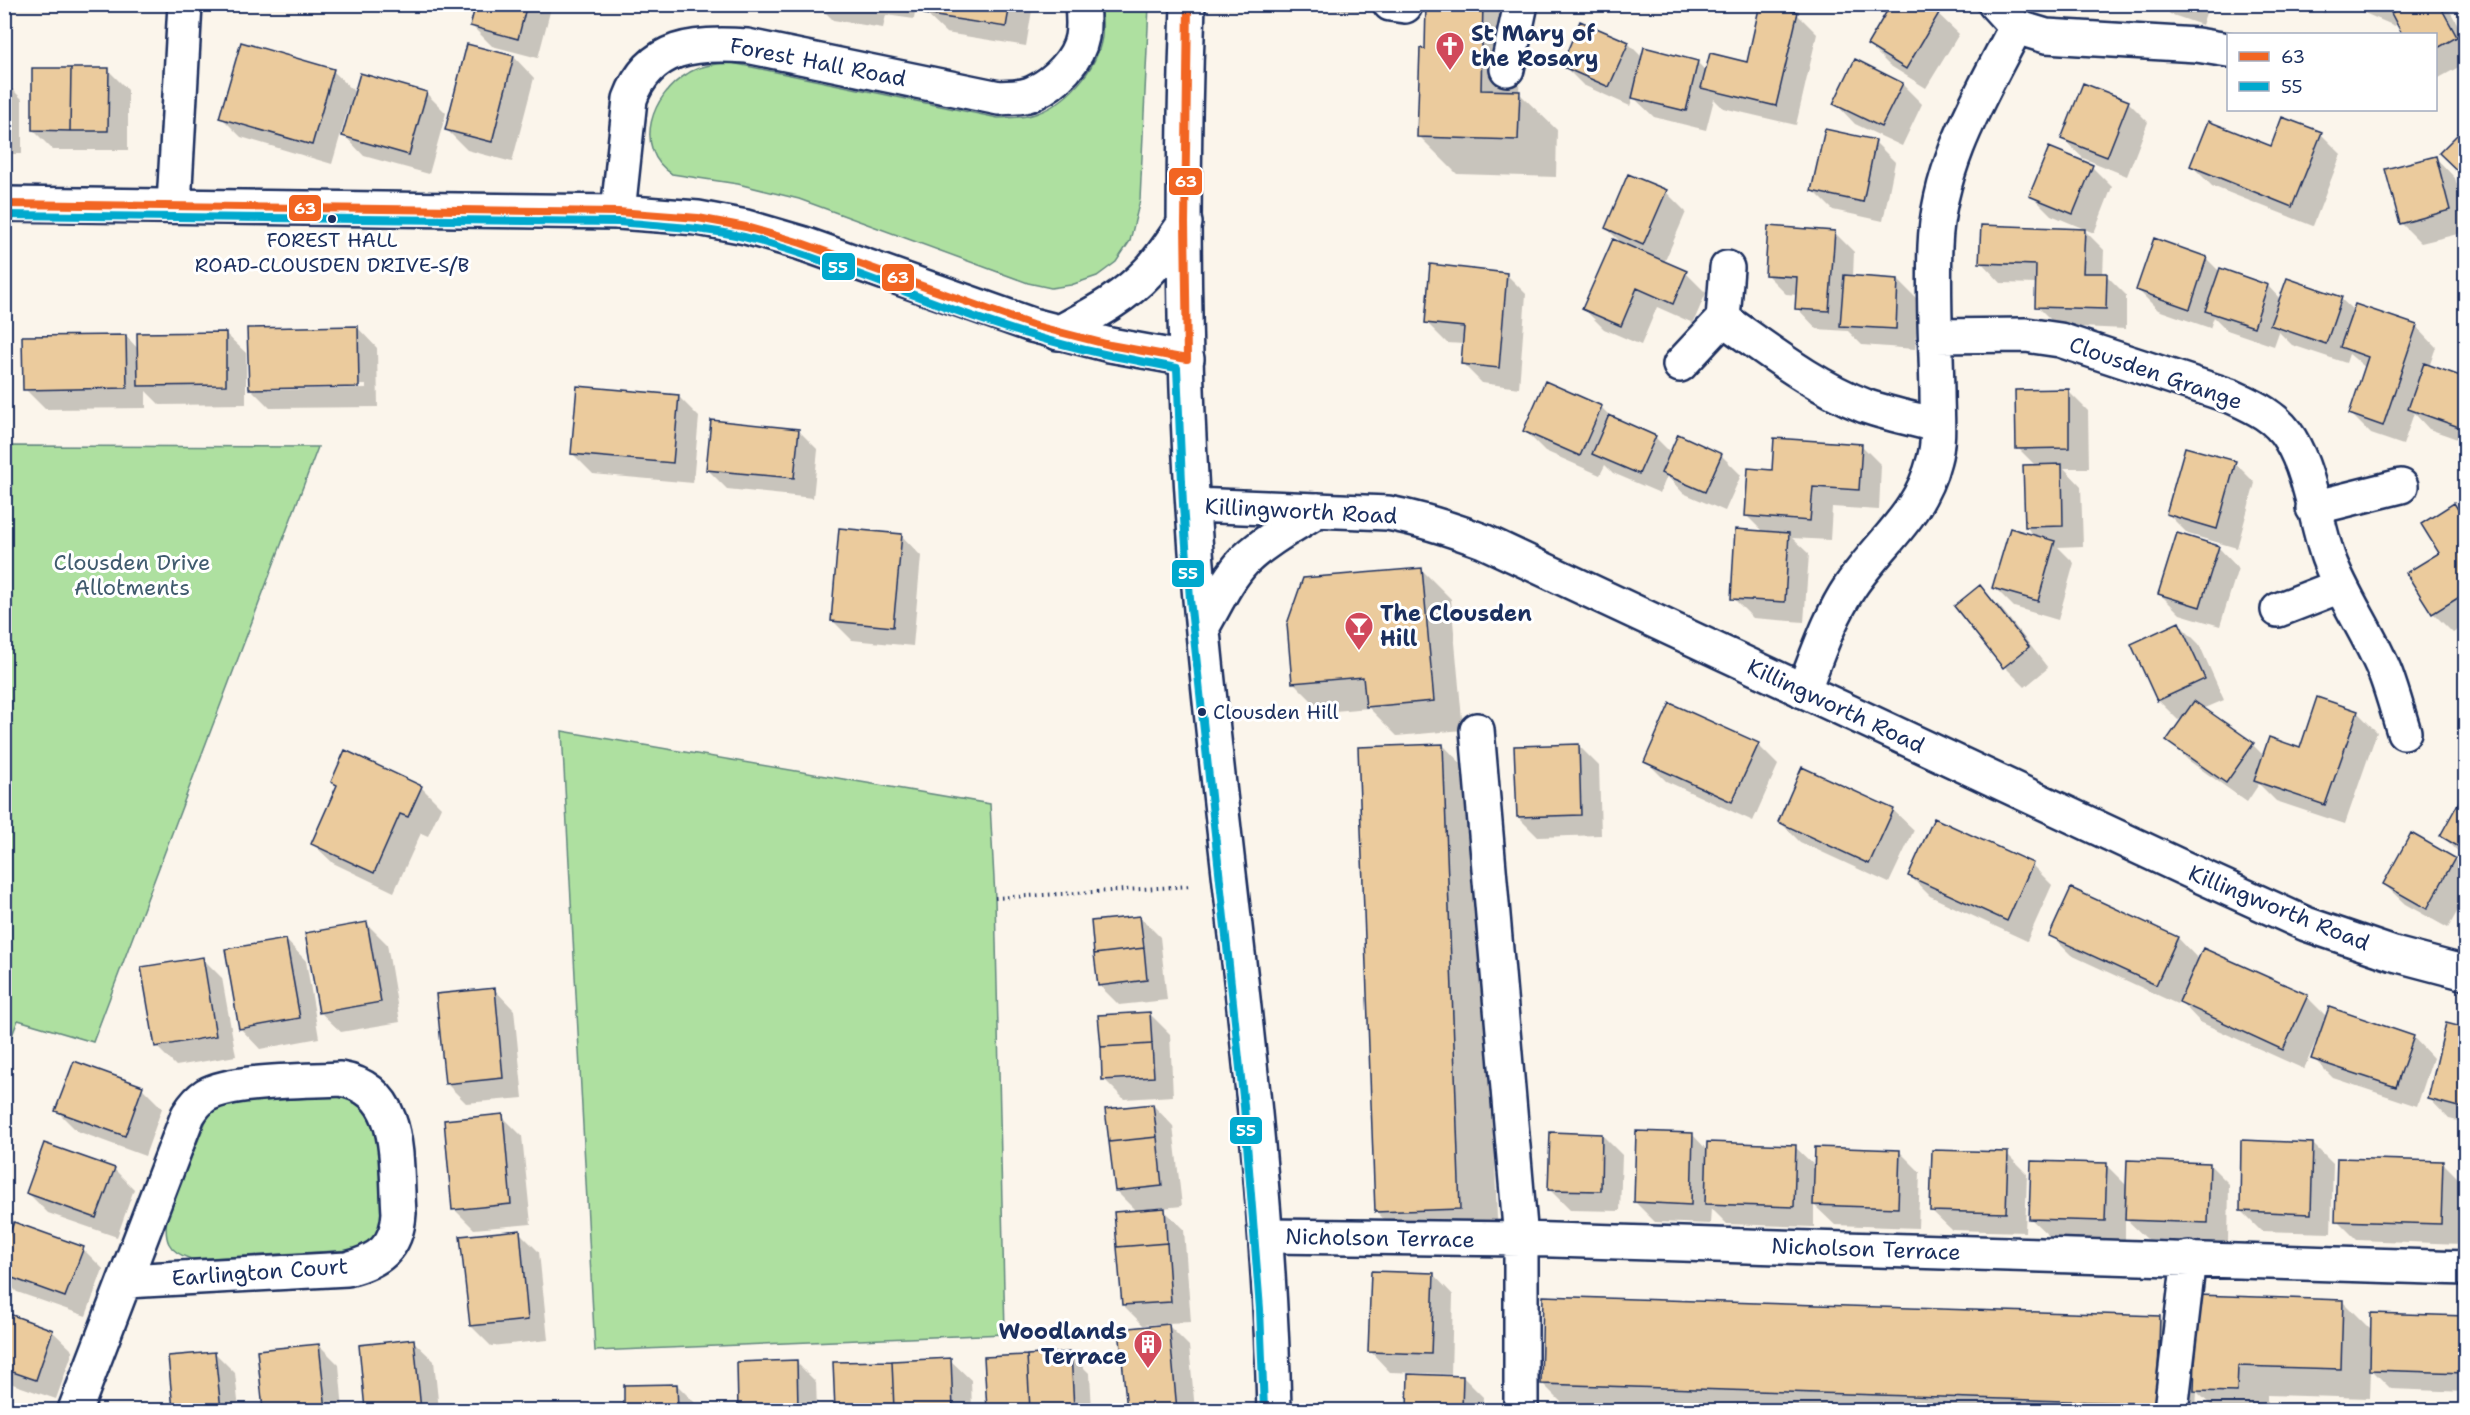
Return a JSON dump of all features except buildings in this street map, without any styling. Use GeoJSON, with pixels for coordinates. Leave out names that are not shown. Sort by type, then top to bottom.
{"type":"FeatureCollection","features":[{"type":"Feature","properties":{"kind":"street"},"geometry":{"type":"LineString","coordinates":[[174,205],[185,4]]}},
{"type":"Feature","properties":{"kind":"street","name":"Forest Hall Road"},"geometry":{"type":"LineString","coordinates":[[618,212],[630,99],[635,84],[646,68],[679,50],[718,44],[747,46],[999,98],[1018,97],[1034,93],[1052,82],[1076,54],[1082,38],[1082,4]]}},
{"type":"Feature","properties":{"kind":"street"},"geometry":{"type":"LineString","coordinates":[[1188,4],[1185,223],[1187,359],[1193,506],[1203,627],[1267,1236],[1274,1410]]}},
{"type":"Feature","properties":{"kind":"street"},"geometry":{"type":"LineString","coordinates":[[1507,69],[1521,4]]}},
{"type":"Feature","properties":{"kind":"street"},"geometry":{"type":"LineString","coordinates":[[1803,691],[1849,589],[1911,513],[1927,486],[1935,457],[1937,425],[1935,246],[1938,210],[1947,174],[2005,16],[2046,36],[2088,40],[2126,39],[2227,50]]}},
{"type":"Feature","properties":{"kind":"street"},"geometry":{"type":"LineString","coordinates":[[4,204],[618,212],[698,218],[746,227],[801,243],[1058,333],[1187,359]]}},
{"type":"Feature","properties":{"kind":"street"},"geometry":{"type":"LineString","coordinates":[[1058,333],[1127,292],[1150,271],[1185,223]]}},
{"type":"Feature","properties":{"kind":"street"},"geometry":{"type":"LineString","coordinates":[[1680,365],[1723,319],[1727,268]]}},
{"type":"Feature","properties":{"kind":"street"},"geometry":{"type":"LineString","coordinates":[[1723,319],[1812,380],[1846,398],[1937,425]]}},
{"type":"Feature","properties":{"kind":"street","name":"Clousden Grange"},"geometry":{"type":"LineString","coordinates":[[1936,336],[2026,335],[2060,340],[2233,397],[2258,408],[2275,420],[2290,438],[2302,464],[2313,508],[2340,586],[2386,675],[2404,732]]}},
{"type":"Feature","properties":{"kind":"street"},"geometry":{"type":"LineString","coordinates":[[2313,508],[2401,486]]}},
{"type":"Feature","properties":{"kind":"street","name":"Killingworth Road"},"geometry":{"type":"LineString","coordinates":[[1193,506],[1388,513],[1419,518],[1449,528],[1483,541],[2306,924],[2394,954],[2466,973]]}},
{"type":"Feature","properties":{"kind":"street"},"geometry":{"type":"LineString","coordinates":[[1203,627],[1232,576],[1246,560],[1275,537],[1318,510]]}},
{"type":"Feature","properties":{"kind":"street"},"geometry":{"type":"LineString","coordinates":[[2278,610],[2340,586]]}},
{"type":"Feature","properties":{"kind":"street"},"geometry":{"type":"LineString","coordinates":[[1477,730],[1521,1239],[1521,1410]]}},
{"type":"Feature","properties":{"kind":"street","name":"Earlington Court"},"geometry":{"type":"LineString","coordinates":[[75,1410],[188,1115],[195,1103],[207,1094],[233,1086],[340,1079],[356,1082],[369,1089],[381,1100],[393,1130],[399,1213],[398,1226],[393,1240],[377,1258],[346,1269],[126,1281]]}},
{"type":"Feature","properties":{"kind":"street","name":"Nicholson Terrace"},"geometry":{"type":"LineString","coordinates":[[1267,1236],[1521,1239],[2466,1268]]}},
{"type":"Feature","properties":{"kind":"street"},"geometry":{"type":"LineString","coordinates":[[2171,1410],[2189,1258]]}},
{"type":"Feature","properties":{"kind":"path"},"geometry":{"type":"LineString","coordinates":[[995,897],[1231,883]]}},
{"type":"Feature","properties":{"kind":"green space"},"geometry":{"type":"Polygon","coordinates":[[[1101,5],[1149,5],[1140,200],[1130,241],[1116,262],[1097,276],[1071,285],[1051,288],[1028,283],[799,199],[738,184],[672,174],[660,163],[653,150],[650,136],[651,122],[664,94],[692,71],[720,64],[732,63],[998,118],[1035,114],[1069,94],[1094,62],[1102,37],[1101,5]]]}},
{"type":"Feature","properties":{"kind":"green space","name":"Clousden Drive Allotments"},"geometry":{"type":"Polygon","coordinates":[[[5,446],[318,447],[93,1042],[18,1020],[5,1054],[5,446]]]}},
{"type":"Feature","properties":{"kind":"green space"},"geometry":{"type":"Polygon","coordinates":[[[562,731],[990,804],[995,898],[1005,1334],[595,1351],[562,731]]]}},
{"type":"Feature","properties":{"kind":"green space"},"geometry":{"type":"Polygon","coordinates":[[[341,1096],[357,1103],[367,1111],[380,1138],[383,1183],[382,1219],[378,1231],[369,1241],[353,1250],[191,1259],[172,1248],[166,1232],[167,1216],[208,1116],[226,1104],[341,1096]]]}},
{"type":"Feature","properties":{"kind":"transit line","name":"63"},"geometry":{"type":"LineString","coordinates":[[1187,359],[1185,223],[1188,4]]}},
{"type":"Feature","properties":{"kind":"transit line","name":"63"},"geometry":{"type":"LineString","coordinates":[[4,204],[618,212],[698,218],[746,227],[801,243],[1032,325],[1110,345],[1187,359]]}},
{"type":"Feature","properties":{"kind":"transit line","name":"55"},"geometry":{"type":"LineString","coordinates":[[4,215],[618,222],[697,229],[744,237],[780,247],[994,324],[1048,340],[1103,354],[1177,368],[1190,599],[1244,1106],[1260,1309],[1264,1410]]}},
{"type":"Feature","properties":{"kind":"place","name":"St Mary of the Rosary"},"geometry":{"type":"Point","coordinates":[1450,72]}},
{"type":"Feature","properties":{"kind":"place","name":"FOREST HALL ROAD-CLOUSDEN DRIVE-S/B"},"geometry":{"type":"Point","coordinates":[332,219]}},
{"type":"Feature","properties":{"kind":"place","name":"The Clousden Hill"},"geometry":{"type":"Point","coordinates":[1359,652]}},
{"type":"Feature","properties":{"kind":"place","name":"Clousden Hill"},"geometry":{"type":"Point","coordinates":[1202,712]}},
{"type":"Feature","properties":{"kind":"place","name":"Woodlands Terrace"},"geometry":{"type":"Point","coordinates":[1148,1370]}}]}
